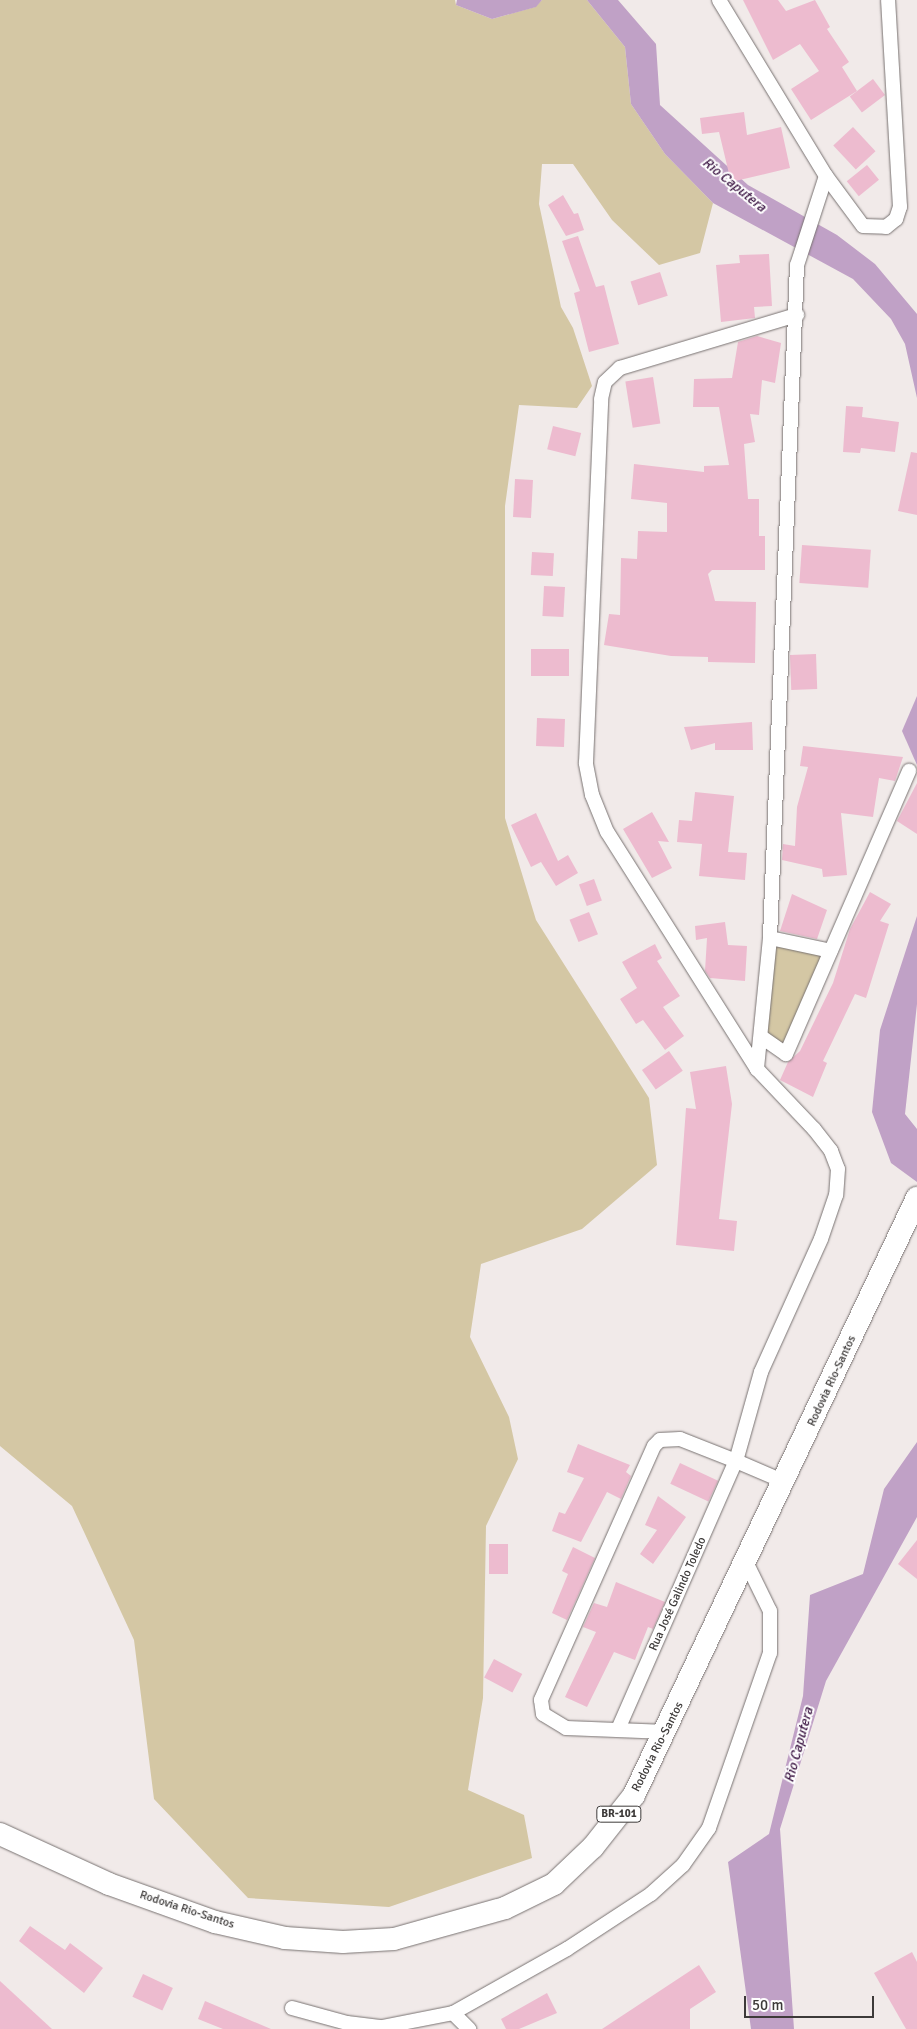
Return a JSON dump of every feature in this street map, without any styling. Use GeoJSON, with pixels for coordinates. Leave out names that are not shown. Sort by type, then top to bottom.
{"type":"FeatureCollection","features":[{"type":"Feature","properties":{"kind":"highway","name":"Rodovia Rio-Santos"},"geometry":{"type":"LineString","coordinates":[[0,1834],[109,1884],[216,1922],[285,1938],[343,1942],[394,1939],[505,1908],[554,1884],[593,1848],[634,1795],[667,1732],[916,1201]]}},
{"type":"Feature","properties":{"kind":"street"},"geometry":{"type":"LineString","coordinates":[[719,0],[826,176],[863,226],[880,228],[896,219],[900,207],[888,0]]}},
{"type":"Feature","properties":{"kind":"street"},"geometry":{"type":"LineString","coordinates":[[757,1069],[763,1038],[770,938],[797,315],[797,265],[810,213],[826,176]]}},
{"type":"Feature","properties":{"kind":"street","name":"Rua José Galindo Toledo"},"geometry":{"type":"LineString","coordinates":[[619,1727],[736,1461],[761,1372],[821,1239],[836,1195],[838,1168],[831,1151],[814,1129],[757,1069],[607,832],[592,795],[586,763],[601,399],[605,382],[620,368],[797,315]]}},
{"type":"Feature","properties":{"kind":"street"},"geometry":{"type":"LineString","coordinates":[[763,1038],[786,1054],[909,771]]}},
{"type":"Feature","properties":{"kind":"street"},"geometry":{"type":"LineString","coordinates":[[770,938],[831,951]]}},
{"type":"Feature","properties":{"kind":"street"},"geometry":{"type":"LineString","coordinates":[[667,1732],[619,1727],[566,1728],[552,1723],[543,1714],[541,1700],[654,1446],[660,1440],[680,1439],[785,1482]]}},
{"type":"Feature","properties":{"kind":"street"},"geometry":{"type":"LineString","coordinates":[[292,2008],[382,2027],[453,2013],[567,1950],[651,1894],[683,1865],[709,1828],[770,1653],[770,1611],[746,1562]]}},
{"type":"Feature","properties":{"kind":"street"},"geometry":{"type":"LineString","coordinates":[[453,2013],[469,2029]]}},
{"type":"Feature","properties":{"kind":"shaded area"},"geometry":{"type":"Polygon","coordinates":[[[0,0],[455,0],[456,5],[492,19],[535,7],[542,0],[587,0],[625,47],[631,104],[665,154],[713,203],[700,253],[659,265],[612,220],[573,164],[542,164],[539,204],[561,307],[573,328],[592,386],[577,408],[519,405],[505,506],[505,818],[536,920],[649,1098],[657,1165],[582,1229],[481,1264],[470,1337],[509,1417],[518,1459],[486,1526],[483,1698],[468,1790],[524,1815],[532,1858],[389,1907],[248,1898],[154,1799],[134,1640],[72,1506],[0,1446],[0,0]]]}},
{"type":"Feature","properties":{"kind":"shaded area"},"geometry":{"type":"Polygon","coordinates":[[[775,942],[824,954],[784,1048],[766,1037],[775,942]]]}},
{"type":"Feature","properties":{"kind":"water"},"geometry":{"type":"Polygon","coordinates":[[[457,0],[542,0],[536,7],[492,19],[456,5],[457,0]]]}},
{"type":"Feature","properties":{"kind":"water","name":"Rio Caputera"},"geometry":{"type":"Polygon","coordinates":[[[587,0],[618,0],[656,44],[660,105],[748,185],[837,235],[875,264],[917,314],[917,398],[905,344],[891,319],[853,279],[713,203],[665,154],[631,104],[625,47],[587,0]]]}},
{"type":"Feature","properties":{"kind":"water"},"geometry":{"type":"Polygon","coordinates":[[[917,696],[917,765],[902,731],[917,696]]]}},
{"type":"Feature","properties":{"kind":"water"},"geometry":{"type":"Polygon","coordinates":[[[917,916],[917,1004],[905,1114],[917,1129],[917,1182],[891,1163],[872,1112],[880,1030],[917,916]]]}},
{"type":"Feature","properties":{"kind":"water","name":"Rio Caputera"},"geometry":{"type":"Polygon","coordinates":[[[917,1442],[917,1517],[826,1681],[780,1829],[794,2029],[751,2029],[728,1862],[769,1834],[803,1696],[810,1595],[863,1574],[884,1489],[917,1442]]]}},
{"type":"Feature","properties":{"kind":"building"},"geometry":{"type":"Polygon","coordinates":[[[743,0],[778,0],[786,11],[815,0],[830,27],[827,29],[849,62],[842,67],[857,91],[811,120],[791,89],[819,71],[800,44],[773,60],[743,0]]]}},
{"type":"Feature","properties":{"kind":"building"},"geometry":{"type":"Polygon","coordinates":[[[873,79],[885,95],[862,112],[850,96],[873,79]]]}},
{"type":"Feature","properties":{"kind":"building"},"geometry":{"type":"Polygon","coordinates":[[[744,112],[747,135],[781,127],[790,168],[731,182],[719,132],[702,134],[700,118],[744,112]]]}},
{"type":"Feature","properties":{"kind":"building"},"geometry":{"type":"Polygon","coordinates":[[[853,127],[876,151],[856,170],[833,145],[853,127]]]}},
{"type":"Feature","properties":{"kind":"building"},"geometry":{"type":"Polygon","coordinates":[[[867,165],[879,180],[859,196],[847,181],[867,165]]]}},
{"type":"Feature","properties":{"kind":"building"},"geometry":{"type":"Polygon","coordinates":[[[563,195],[574,214],[578,213],[584,230],[566,236],[548,205],[563,195]]]}},
{"type":"Feature","properties":{"kind":"building"},"geometry":{"type":"Polygon","coordinates":[[[578,236],[596,287],[604,285],[619,344],[589,352],[574,293],[580,291],[562,241],[578,236]]]}},
{"type":"Feature","properties":{"kind":"building"},"geometry":{"type":"Polygon","coordinates":[[[769,254],[772,306],[754,307],[755,318],[721,322],[716,265],[740,263],[739,255],[769,254]]]}},
{"type":"Feature","properties":{"kind":"building"},"geometry":{"type":"Polygon","coordinates":[[[660,272],[668,296],[638,305],[631,282],[660,272]]]}},
{"type":"Feature","properties":{"kind":"building"},"geometry":{"type":"Polygon","coordinates":[[[757,336],[781,343],[775,383],[762,380],[759,415],[750,414],[755,442],[744,444],[748,499],[759,499],[759,536],[765,536],[765,570],[712,570],[708,574],[715,601],[756,602],[755,663],[708,662],[708,657],[671,656],[604,645],[609,614],[620,615],[621,558],[637,559],[638,531],[667,532],[667,503],[631,499],[634,464],[704,472],[704,466],[729,465],[719,407],[693,407],[694,379],[732,378],[738,342],[757,336]]]}},
{"type":"Feature","properties":{"kind":"building"},"geometry":{"type":"Polygon","coordinates":[[[653,377],[660,423],[633,428],[625,381],[653,377]]]}},
{"type":"Feature","properties":{"kind":"building"},"geometry":{"type":"Polygon","coordinates":[[[846,406],[863,407],[862,417],[899,422],[895,452],[861,448],[860,453],[843,452],[846,406]]]}},
{"type":"Feature","properties":{"kind":"building"},"geometry":{"type":"Polygon","coordinates":[[[553,426],[581,433],[575,456],[547,449],[553,426]]]}},
{"type":"Feature","properties":{"kind":"building"},"geometry":{"type":"Polygon","coordinates":[[[911,452],[917,453],[917,515],[898,511],[911,452]]]}},
{"type":"Feature","properties":{"kind":"building"},"geometry":{"type":"Polygon","coordinates":[[[515,479],[533,480],[531,518],[513,517],[515,479]]]}},
{"type":"Feature","properties":{"kind":"building"},"geometry":{"type":"Polygon","coordinates":[[[802,545],[871,550],[868,588],[799,583],[802,545]]]}},
{"type":"Feature","properties":{"kind":"building"},"geometry":{"type":"Polygon","coordinates":[[[532,552],[554,553],[553,576],[531,575],[532,552]]]}},
{"type":"Feature","properties":{"kind":"building"},"geometry":{"type":"Polygon","coordinates":[[[544,586],[565,587],[563,617],[542,616],[544,586]]]}},
{"type":"Feature","properties":{"kind":"building"},"geometry":{"type":"Polygon","coordinates":[[[531,649],[569,649],[569,676],[531,676],[531,649]]]}},
{"type":"Feature","properties":{"kind":"building"},"geometry":{"type":"Polygon","coordinates":[[[816,654],[817,689],[791,690],[790,655],[816,654]]]}},
{"type":"Feature","properties":{"kind":"building"},"geometry":{"type":"Polygon","coordinates":[[[537,718],[565,719],[564,747],[536,746],[537,718]]]}},
{"type":"Feature","properties":{"kind":"building"},"geometry":{"type":"Polygon","coordinates":[[[752,722],[753,750],[715,750],[715,743],[691,750],[684,727],[752,722]]]}},
{"type":"Feature","properties":{"kind":"building"},"geometry":{"type":"Polygon","coordinates":[[[803,746],[903,757],[895,781],[879,778],[873,817],[841,813],[847,875],[823,877],[822,869],[782,860],[783,844],[795,846],[797,807],[808,767],[800,766],[803,746]]]}},
{"type":"Feature","properties":{"kind":"building"},"geometry":{"type":"Polygon","coordinates":[[[917,783],[917,834],[897,821],[917,783]]]}},
{"type":"Feature","properties":{"kind":"building"},"geometry":{"type":"Polygon","coordinates":[[[695,792],[734,796],[728,852],[747,853],[745,880],[699,876],[702,844],[677,842],[679,820],[692,821],[695,792]]]}},
{"type":"Feature","properties":{"kind":"building"},"geometry":{"type":"Polygon","coordinates":[[[652,812],[669,842],[658,841],[672,868],[652,878],[623,829],[652,812]]]}},
{"type":"Feature","properties":{"kind":"building"},"geometry":{"type":"Polygon","coordinates":[[[536,813],[558,861],[568,855],[578,873],[556,886],[541,862],[531,867],[511,825],[536,813]]]}},
{"type":"Feature","properties":{"kind":"building"},"geometry":{"type":"Polygon","coordinates":[[[594,879],[602,901],[587,906],[579,884],[594,879]]]}},
{"type":"Feature","properties":{"kind":"building"},"geometry":{"type":"Polygon","coordinates":[[[870,892],[891,904],[880,921],[889,924],[866,998],[855,994],[823,1061],[827,1063],[813,1097],[780,1080],[788,1062],[800,1051],[833,983],[850,929],[870,892]]]}},
{"type":"Feature","properties":{"kind":"building"},"geometry":{"type":"Polygon","coordinates":[[[792,894],[827,910],[817,939],[780,931],[792,894]]]}},
{"type":"Feature","properties":{"kind":"building"},"geometry":{"type":"Polygon","coordinates":[[[589,912],[598,934],[579,942],[570,920],[589,912]]]}},
{"type":"Feature","properties":{"kind":"building"},"geometry":{"type":"Polygon","coordinates":[[[725,922],[728,945],[747,946],[745,981],[710,978],[705,971],[707,938],[696,940],[695,926],[725,922]]]}},
{"type":"Feature","properties":{"kind":"building"},"geometry":{"type":"Polygon","coordinates":[[[655,944],[662,958],[657,961],[680,996],[663,1007],[684,1036],[665,1050],[643,1020],[636,1024],[620,999],[637,988],[622,962],[655,944]]]}},
{"type":"Feature","properties":{"kind":"building"},"geometry":{"type":"Polygon","coordinates":[[[669,1051],[683,1071],[656,1090],[642,1070],[669,1051]]]}},
{"type":"Feature","properties":{"kind":"building"},"geometry":{"type":"Polygon","coordinates":[[[726,1066],[732,1104],[719,1219],[737,1221],[734,1251],[676,1245],[686,1108],[696,1109],[690,1072],[726,1066]]]}},
{"type":"Feature","properties":{"kind":"building"},"geometry":{"type":"Polygon","coordinates":[[[578,1444],[630,1465],[626,1472],[631,1476],[621,1499],[607,1492],[581,1542],[552,1531],[559,1512],[565,1514],[584,1478],[567,1472],[578,1444]]]}},
{"type":"Feature","properties":{"kind":"building"},"geometry":{"type":"Polygon","coordinates":[[[680,1463],[718,1481],[708,1502],[670,1484],[680,1463]]]}},
{"type":"Feature","properties":{"kind":"building"},"geometry":{"type":"Polygon","coordinates":[[[658,1496],[686,1517],[653,1564],[640,1554],[657,1530],[645,1525],[658,1496]]]}},
{"type":"Feature","properties":{"kind":"building"},"geometry":{"type":"Polygon","coordinates":[[[917,1540],[917,1579],[898,1564],[917,1540]]]}},
{"type":"Feature","properties":{"kind":"building"},"geometry":{"type":"Polygon","coordinates":[[[489,1544],[508,1544],[508,1574],[489,1574],[489,1544]]]}},
{"type":"Feature","properties":{"kind":"building"},"geometry":{"type":"Polygon","coordinates":[[[573,1547],[595,1558],[567,1620],[552,1613],[568,1574],[562,1571],[573,1547]]]}},
{"type":"Feature","properties":{"kind":"building"},"geometry":{"type":"Polygon","coordinates":[[[616,1582],[665,1602],[653,1629],[648,1627],[635,1660],[614,1652],[587,1707],[565,1697],[596,1632],[583,1627],[594,1603],[607,1607],[616,1582]]]}},
{"type":"Feature","properties":{"kind":"building"},"geometry":{"type":"Polygon","coordinates":[[[494,1659],[522,1674],[512,1693],[484,1678],[494,1659]]]}},
{"type":"Feature","properties":{"kind":"building"},"geometry":{"type":"Polygon","coordinates":[[[30,1926],[65,1950],[70,1943],[103,1968],[84,1993],[19,1941],[30,1926]]]}},
{"type":"Feature","properties":{"kind":"building"},"geometry":{"type":"Polygon","coordinates":[[[912,1952],[917,1962],[917,2029],[906,2029],[874,1973],[912,1952]]]}},
{"type":"Feature","properties":{"kind":"building"},"geometry":{"type":"Polygon","coordinates":[[[699,1965],[716,1992],[690,2009],[690,2029],[602,2029],[699,1965]]]}},
{"type":"Feature","properties":{"kind":"building"},"geometry":{"type":"Polygon","coordinates":[[[143,1974],[173,1988],[162,2011],[132,1997],[143,1974]]]}},
{"type":"Feature","properties":{"kind":"building"},"geometry":{"type":"Polygon","coordinates":[[[0,1981],[52,2029],[0,2029],[0,1981]]]}},
{"type":"Feature","properties":{"kind":"building"},"geometry":{"type":"Polygon","coordinates":[[[547,1993],[557,2013],[519,2029],[506,2029],[501,2019],[547,1993]]]}},
{"type":"Feature","properties":{"kind":"building"},"geometry":{"type":"Polygon","coordinates":[[[205,2001],[271,2029],[223,2029],[198,2019],[205,2001]]]}}]}
